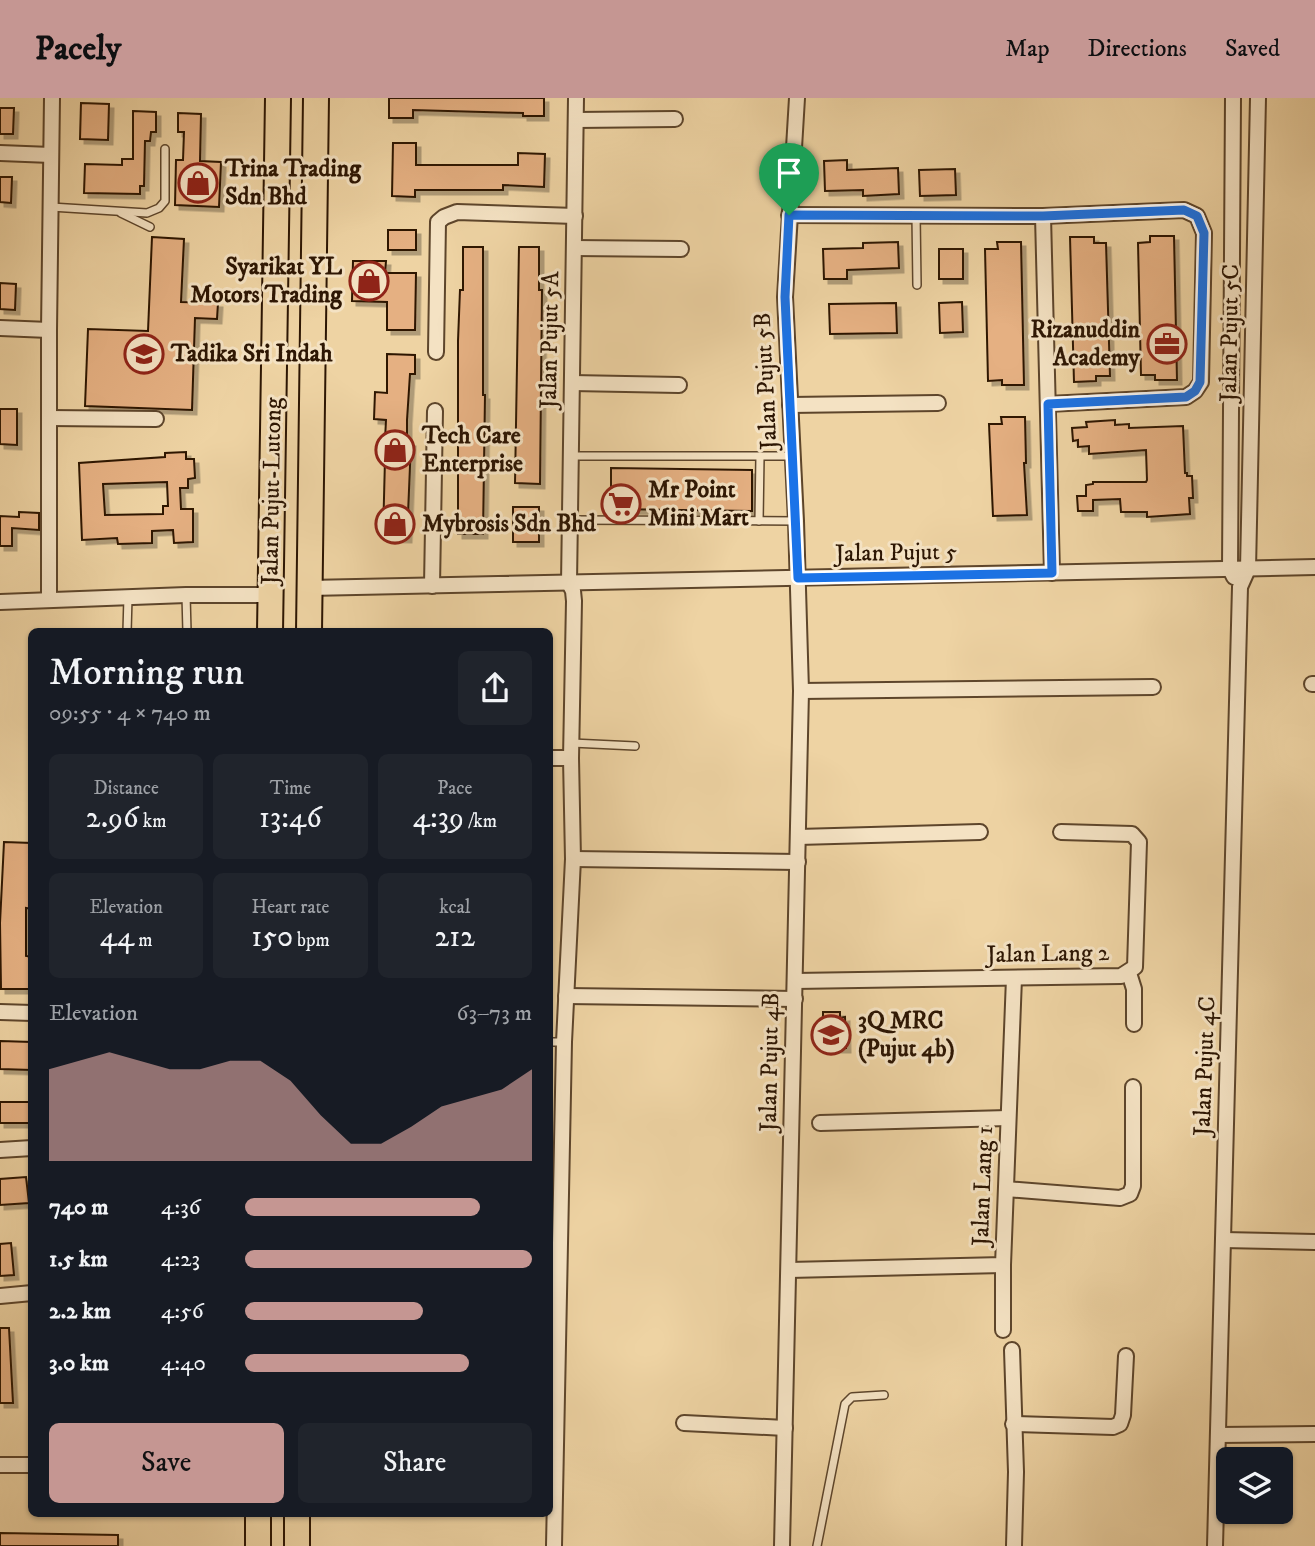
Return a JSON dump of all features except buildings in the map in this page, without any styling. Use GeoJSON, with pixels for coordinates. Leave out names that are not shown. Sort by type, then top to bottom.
{"type":"FeatureCollection","features":[{"type":"Feature","properties":{"kind":"highway","name":"Jalan Pujut-Lutong"},"geometry":{"type":"LineString","coordinates":[[270,628],[278,98]]}},
{"type":"Feature","properties":{"kind":"highway","name":"Jalan Pujut-Lutong"},"geometry":{"type":"LineString","coordinates":[[309,628],[316,98]]}},
{"type":"Feature","properties":{"kind":"highway"},"geometry":{"type":"LineString","coordinates":[[258,1517],[258,1546]]}},
{"type":"Feature","properties":{"kind":"highway"},"geometry":{"type":"LineString","coordinates":[[297,1546],[298,1517]]}},
{"type":"Feature","properties":{"kind":"street"},"geometry":{"type":"LineString","coordinates":[[49,600],[52,98]]}},
{"type":"Feature","properties":{"kind":"street","name":"Jalan Pujut 5A"},"geometry":{"type":"LineString","coordinates":[[554,1546],[557,1042],[566,996],[573,859],[571,751],[574,601],[569,583],[576,98]]}},
{"type":"Feature","properties":{"kind":"street","name":"Jalan Pujut 5B"},"geometry":{"type":"LineString","coordinates":[[797,98],[785,297],[798,578]]}},
{"type":"Feature","properties":{"kind":"street","name":"Jalan Pujut 5C"},"geometry":{"type":"LineString","coordinates":[[1230,569],[1233,98]]}},
{"type":"Feature","properties":{"kind":"street","name":"Jalan Pujut 5C"},"geometry":{"type":"LineString","coordinates":[[1248,569],[1258,98]]}},
{"type":"Feature","properties":{"kind":"street"},"geometry":{"type":"LineString","coordinates":[[576,120],[675,119]]}},
{"type":"Feature","properties":{"kind":"street"},"geometry":{"type":"LineString","coordinates":[[0,153],[51,155]]}},
{"type":"Feature","properties":{"kind":"street"},"geometry":{"type":"LineString","coordinates":[[789,215],[1043,216],[1184,210],[1197,216],[1204,233],[1200,382],[1195,391],[1186,397],[1048,404]]}},
{"type":"Feature","properties":{"kind":"street"},"geometry":{"type":"LineString","coordinates":[[436,352],[438,222],[457,212],[575,216]]}},
{"type":"Feature","properties":{"kind":"street"},"geometry":{"type":"LineString","coordinates":[[1043,216],[1052,573]]}},
{"type":"Feature","properties":{"kind":"street"},"geometry":{"type":"LineString","coordinates":[[574,248],[681,249]]}},
{"type":"Feature","properties":{"kind":"street"},"geometry":{"type":"LineString","coordinates":[[0,328],[49,330]]}},
{"type":"Feature","properties":{"kind":"street"},"geometry":{"type":"LineString","coordinates":[[572,383],[679,385]]}},
{"type":"Feature","properties":{"kind":"street"},"geometry":{"type":"LineString","coordinates":[[790,405],[938,403]]}},
{"type":"Feature","properties":{"kind":"street"},"geometry":{"type":"LineString","coordinates":[[432,586],[435,411]]}},
{"type":"Feature","properties":{"kind":"street"},"geometry":{"type":"LineString","coordinates":[[49,418],[156,419]]}},
{"type":"Feature","properties":{"kind":"street","name":"Jalan Pujut 5"},"geometry":{"type":"LineString","coordinates":[[309,588],[1315,567]]}},
{"type":"Feature","properties":{"kind":"street"},"geometry":{"type":"LineString","coordinates":[[1230,569],[1240,587]]}},
{"type":"Feature","properties":{"kind":"street"},"geometry":{"type":"LineString","coordinates":[[1240,587],[1248,569]]}},
{"type":"Feature","properties":{"kind":"street","name":"Jalan Pujut 4B"},"geometry":{"type":"LineString","coordinates":[[782,1546],[801,691],[798,578]]}},
{"type":"Feature","properties":{"kind":"street","name":"Jalan Pujut 4C"},"geometry":{"type":"LineString","coordinates":[[1215,1546],[1240,587]]}},
{"type":"Feature","properties":{"kind":"street"},"geometry":{"type":"LineString","coordinates":[[0,602],[186,595],[270,595]]}},
{"type":"Feature","properties":{"kind":"street"},"geometry":{"type":"LineString","coordinates":[[801,691],[1153,687]]}},
{"type":"Feature","properties":{"kind":"street"},"geometry":{"type":"LineString","coordinates":[[553,757],[571,751]]}},
{"type":"Feature","properties":{"kind":"street"},"geometry":{"type":"LineString","coordinates":[[798,837],[980,832]]}},
{"type":"Feature","properties":{"kind":"street","name":"Jalan Lang 2"},"geometry":{"type":"LineString","coordinates":[[795,981],[1121,976],[1129,973],[1135,967],[1137,837],[1132,834],[1061,832]]}},
{"type":"Feature","properties":{"kind":"street"},"geometry":{"type":"LineString","coordinates":[[573,859],[798,862]]}},
{"type":"Feature","properties":{"kind":"street"},"geometry":{"type":"LineString","coordinates":[[1129,973],[1134,989],[1134,1024]]}},
{"type":"Feature","properties":{"kind":"street","name":"Jalan Lang 1"},"geometry":{"type":"LineString","coordinates":[[789,1270],[1003,1265],[1014,978]]}},
{"type":"Feature","properties":{"kind":"street"},"geometry":{"type":"LineString","coordinates":[[566,996],[794,999]]}},
{"type":"Feature","properties":{"kind":"street"},"geometry":{"type":"LineString","coordinates":[[0,1012],[28,1013]]}},
{"type":"Feature","properties":{"kind":"street"},"geometry":{"type":"LineString","coordinates":[[1006,1189],[1120,1198],[1130,1194],[1133,1186],[1133,1087]]}},
{"type":"Feature","properties":{"kind":"street"},"geometry":{"type":"LineString","coordinates":[[820,1123],[1009,1118]]}},
{"type":"Feature","properties":{"kind":"street"},"geometry":{"type":"LineString","coordinates":[[0,1150],[28,1148]]}},
{"type":"Feature","properties":{"kind":"street"},"geometry":{"type":"LineString","coordinates":[[1223,1240],[1315,1242]]}},
{"type":"Feature","properties":{"kind":"street"},"geometry":{"type":"LineString","coordinates":[[1003,1265],[1003,1330]]}},
{"type":"Feature","properties":{"kind":"street"},"geometry":{"type":"LineString","coordinates":[[0,1296],[28,1293]]}},
{"type":"Feature","properties":{"kind":"street"},"geometry":{"type":"LineString","coordinates":[[1012,1350],[1016,1472],[1014,1546]]}},
{"type":"Feature","properties":{"kind":"street"},"geometry":{"type":"LineString","coordinates":[[1013,1424],[1113,1427],[1120,1424],[1123,1415],[1126,1356]]}},
{"type":"Feature","properties":{"kind":"street"},"geometry":{"type":"LineString","coordinates":[[684,1423],[785,1428]]}},
{"type":"Feature","properties":{"kind":"street"},"geometry":{"type":"LineString","coordinates":[[1217,1435],[1315,1434]]}},
{"type":"Feature","properties":{"kind":"street"},"geometry":{"type":"LineString","coordinates":[[0,1465],[28,1465]]}},
{"type":"Feature","properties":{"kind":"lane"},"geometry":{"type":"LineString","coordinates":[[51,208],[147,213],[159,208],[165,201],[165,149]]}},
{"type":"Feature","properties":{"kind":"lane"},"geometry":{"type":"LineString","coordinates":[[118,211],[150,227]]}},
{"type":"Feature","properties":{"kind":"lane"},"geometry":{"type":"LineString","coordinates":[[916,215],[917,285]]}},
{"type":"Feature","properties":{"kind":"lane"},"geometry":{"type":"LineString","coordinates":[[571,456],[793,456]]}},
{"type":"Feature","properties":{"kind":"lane"},"geometry":{"type":"LineString","coordinates":[[760,456],[760,521]]}},
{"type":"Feature","properties":{"kind":"lane"},"geometry":{"type":"LineString","coordinates":[[570,520],[796,521]]}},
{"type":"Feature","properties":{"kind":"lane"},"geometry":{"type":"LineString","coordinates":[[186,595],[187,628]]}},
{"type":"Feature","properties":{"kind":"lane"},"geometry":{"type":"LineString","coordinates":[[127,628],[128,597]]}},
{"type":"Feature","properties":{"kind":"lane"},"geometry":{"type":"LineString","coordinates":[[571,751],[635,746]]}},
{"type":"Feature","properties":{"kind":"lane"},"geometry":{"type":"LineString","coordinates":[[817,1546],[845,1404],[852,1397],[884,1395]]}},
{"type":"Feature","properties":{"kind":"place","name":"Trina Trading Sdn Bhd"},"geometry":{"type":"Point","coordinates":[198,183]}},
{"type":"Feature","properties":{"kind":"place","name":"Syarikat YL Motors Trading"},"geometry":{"type":"Point","coordinates":[369,281]}},
{"type":"Feature","properties":{"kind":"place","name":"Rizanuddin Academy"},"geometry":{"type":"Point","coordinates":[1167,344]}},
{"type":"Feature","properties":{"kind":"place","name":"Tadika Sri Indah"},"geometry":{"type":"Point","coordinates":[144,354]}},
{"type":"Feature","properties":{"kind":"place","name":"Tech Care Enterprise"},"geometry":{"type":"Point","coordinates":[395,450]}},
{"type":"Feature","properties":{"kind":"place","name":"Mr Point Mini Mart"},"geometry":{"type":"Point","coordinates":[621,504]}},
{"type":"Feature","properties":{"kind":"place","name":"Mybrosis Sdn Bhd"},"geometry":{"type":"Point","coordinates":[395,524]}},
{"type":"Feature","properties":{"kind":"place","name":"3Q MRC (Pujut 4b)"},"geometry":{"type":"Point","coordinates":[831,1035]}},
{"type":"Feature","properties":{"kind":"route"},"geometry":{"type":"LineString","coordinates":[[1184,210],[1197,216],[1204,233],[1200,382],[1195,391],[1186,397],[1048,404],[1052,573],[798,578],[785,297],[789,215],[1043,216],[1184,210]]}}]}
